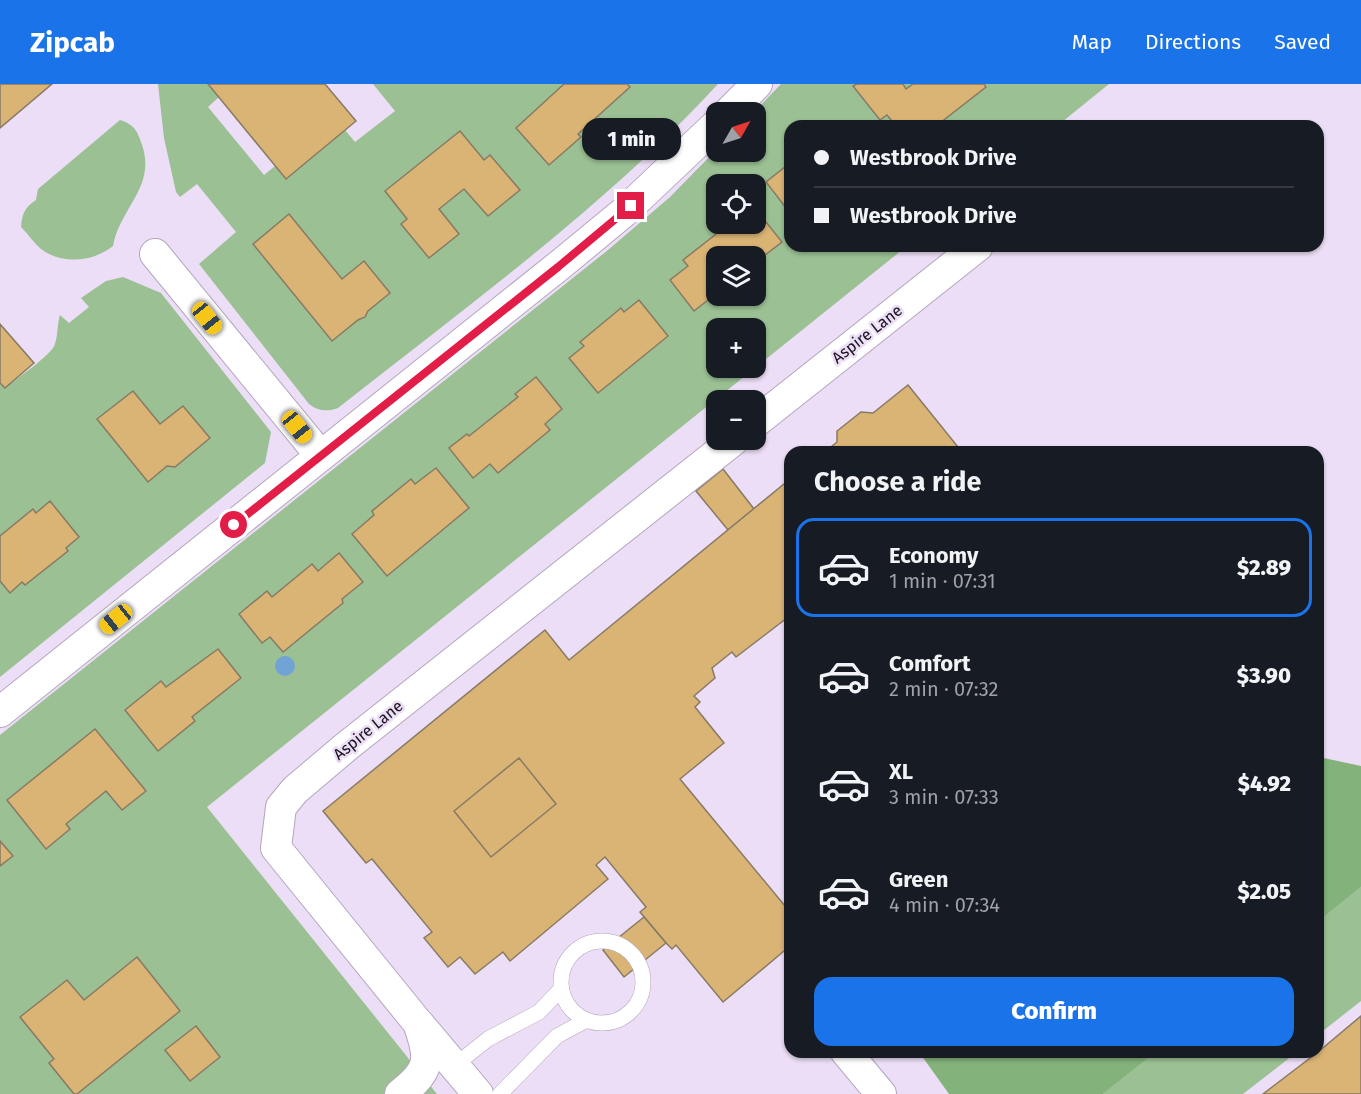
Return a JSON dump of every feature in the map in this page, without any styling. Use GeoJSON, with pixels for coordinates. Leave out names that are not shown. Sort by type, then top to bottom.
{"type":"FeatureCollection","features":[{"type":"Feature","properties":{"kind":"street"},"geometry":{"type":"LineString","coordinates":[[739,102],[757,84]]}},
{"type":"Feature","properties":{"kind":"street"},"geometry":{"type":"LineString","coordinates":[[0,712],[606,227],[706,134]]}},
{"type":"Feature","properties":{"kind":"street","name":"Aspire Lane"},"geometry":{"type":"LineString","coordinates":[[766,414],[970,252]]}},
{"type":"Feature","properties":{"kind":"street"},"geometry":{"type":"LineString","coordinates":[[154,254],[320,456]]}},
{"type":"Feature","properties":{"kind":"street","name":"Aspire Lane"},"geometry":{"type":"LineString","coordinates":[[400,1094],[419,1079],[426,1066],[424,1039],[418,1023],[276,848],[281,807],[295,790],[347,746],[721,450]]}},
{"type":"Feature","properties":{"kind":"street"},"geometry":{"type":"LineString","coordinates":[[418,1023],[478,1094]]}},
{"type":"Feature","properties":{"kind":"street"},"geometry":{"type":"LineString","coordinates":[[851,1058],[881,1094]]}},
{"type":"Feature","properties":{"kind":"lane"},"geometry":{"type":"LineString","coordinates":[[601,940],[615,943],[628,950],[637,961],[643,974],[643,987],[633,1010],[611,1023],[598,1024],[585,1021],[566,1004],[560,990],[560,976],[565,962],[574,950],[586,943],[601,940]]}},
{"type":"Feature","properties":{"kind":"lane"},"geometry":{"type":"LineString","coordinates":[[454,1066],[488,1039],[539,1012],[560,990]]}},
{"type":"Feature","properties":{"kind":"lane"},"geometry":{"type":"LineString","coordinates":[[500,1094],[557,1036],[585,1021]]}},
{"type":"Feature","properties":{"kind":"green space"},"geometry":{"type":"Polygon","coordinates":[[[158,84],[208,84],[219,97],[208,107],[264,175],[275,166],[286,179],[345,130],[355,142],[395,111],[373,84],[718,84],[630,172],[583,213],[338,408],[327,410],[309,404],[199,264],[236,232],[197,184],[180,197],[176,192],[164,138],[158,84]]]}},
{"type":"Feature","properties":{"kind":"green space"},"geometry":{"type":"Polygon","coordinates":[[[781,84],[1109,84],[1064,120],[784,120],[784,252],[900,252],[766,359],[766,318],[706,318],[706,378],[743,378],[728,390],[706,390],[706,407],[207,807],[437,1094],[0,1094],[0,735],[608,250],[670,197],[706,160],[766,162],[766,102],[764,102],[781,84]]]}},
{"type":"Feature","properties":{"kind":"green space"},"geometry":{"type":"Polygon","coordinates":[[[120,120],[134,128],[138,134],[145,158],[145,171],[136,196],[117,232],[113,246],[96,255],[77,260],[58,258],[49,254],[38,247],[21,227],[25,211],[36,200],[38,189],[120,120]]]}},
{"type":"Feature","properties":{"kind":"green space"},"geometry":{"type":"Polygon","coordinates":[[[123,277],[161,293],[271,432],[265,463],[0,677],[0,383],[5,388],[52,349],[56,340],[60,315],[69,323],[89,307],[81,298],[106,281],[123,277]]]}},
{"type":"Feature","properties":{"kind":"green space"},"geometry":{"type":"Polygon","coordinates":[[[1324,758],[1361,766],[1361,887],[1324,917],[1324,758]]]}},
{"type":"Feature","properties":{"kind":"green space"},"geometry":{"type":"Polygon","coordinates":[[[1361,887],[1361,1001],[1324,1030],[1324,917],[1361,887]]]}},
{"type":"Feature","properties":{"kind":"green space"},"geometry":{"type":"Polygon","coordinates":[[[923,1058],[1148,1058],[1103,1094],[949,1094],[923,1058]]]}},
{"type":"Feature","properties":{"kind":"green space"},"geometry":{"type":"Polygon","coordinates":[[[1148,1058],[1289,1058],[1243,1094],[1103,1094],[1148,1058]]]}},
{"type":"Feature","properties":{"kind":"water"},"geometry":{"type":"Polygon","coordinates":[[[285,656],[292,659],[295,666],[292,673],[285,676],[278,673],[275,666],[278,659],[285,656]]]}},
{"type":"Feature","properties":{"kind":"building"},"geometry":{"type":"Polygon","coordinates":[[[0,84],[52,84],[0,128],[0,84]]]}},
{"type":"Feature","properties":{"kind":"building"},"geometry":{"type":"Polygon","coordinates":[[[208,84],[325,84],[356,121],[286,179],[208,84]]]}},
{"type":"Feature","properties":{"kind":"building"},"geometry":{"type":"Polygon","coordinates":[[[564,84],[627,84],[630,87],[578,134],[581,137],[549,165],[516,128],[564,84]]]}},
{"type":"Feature","properties":{"kind":"building"},"geometry":{"type":"Polygon","coordinates":[[[857,84],[903,84],[906,89],[913,84],[984,84],[986,87],[944,120],[891,120],[887,115],[880,120],[853,86],[857,84]]]}},
{"type":"Feature","properties":{"kind":"building"},"geometry":{"type":"Polygon","coordinates":[[[460,131],[484,160],[490,155],[520,190],[488,216],[464,189],[439,209],[459,234],[429,258],[401,224],[407,219],[385,191],[460,131]]]}},
{"type":"Feature","properties":{"kind":"building"},"geometry":{"type":"Polygon","coordinates":[[[784,168],[784,205],[766,182],[784,168]]]}},
{"type":"Feature","properties":{"kind":"building"},"geometry":{"type":"Polygon","coordinates":[[[289,214],[342,279],[364,261],[390,293],[368,311],[365,317],[332,341],[253,244],[289,214]]]}},
{"type":"Feature","properties":{"kind":"building"},"geometry":{"type":"Polygon","coordinates":[[[766,222],[782,242],[766,254],[766,246],[706,246],[706,302],[694,311],[670,280],[688,266],[683,260],[716,234],[766,234],[766,222]]]}},
{"type":"Feature","properties":{"kind":"building"},"geometry":{"type":"Polygon","coordinates":[[[639,300],[668,336],[598,393],[569,358],[584,346],[580,342],[621,308],[624,312],[639,300]]]}},
{"type":"Feature","properties":{"kind":"building"},"geometry":{"type":"Polygon","coordinates":[[[0,324],[34,363],[5,388],[0,383],[0,324]]]}},
{"type":"Feature","properties":{"kind":"building"},"geometry":{"type":"Polygon","coordinates":[[[536,377],[562,409],[545,424],[550,430],[498,473],[490,464],[473,478],[449,448],[467,434],[469,436],[518,397],[515,394],[536,377]]]}},
{"type":"Feature","properties":{"kind":"building"},"geometry":{"type":"Polygon","coordinates":[[[908,385],[957,446],[832,446],[837,442],[837,431],[861,412],[873,413],[908,385]]]}},
{"type":"Feature","properties":{"kind":"building"},"geometry":{"type":"Polygon","coordinates":[[[133,391],[160,424],[183,406],[210,438],[175,467],[167,466],[148,482],[97,419],[133,391]]]}},
{"type":"Feature","properties":{"kind":"building"},"geometry":{"type":"Polygon","coordinates":[[[436,468],[469,508],[387,576],[352,534],[374,515],[372,511],[411,479],[415,484],[436,468]]]}},
{"type":"Feature","properties":{"kind":"building"},"geometry":{"type":"Polygon","coordinates":[[[723,469],[754,509],[728,530],[696,491],[723,469]]]}},
{"type":"Feature","properties":{"kind":"building"},"geometry":{"type":"Polygon","coordinates":[[[784,484],[784,620],[736,657],[732,652],[712,668],[715,678],[694,696],[700,702],[695,707],[724,743],[680,779],[784,905],[784,951],[723,1002],[676,945],[672,949],[640,912],[646,907],[605,857],[596,865],[608,879],[510,961],[503,952],[475,974],[460,957],[448,967],[424,938],[432,932],[372,859],[366,863],[323,811],[545,630],[569,660],[784,484]]]}},
{"type":"Feature","properties":{"kind":"building"},"geometry":{"type":"Polygon","coordinates":[[[50,501],[79,537],[66,548],[68,551],[25,585],[22,582],[10,593],[0,581],[0,536],[33,509],[36,513],[50,501]]]}},
{"type":"Feature","properties":{"kind":"building"},"geometry":{"type":"Polygon","coordinates":[[[339,553],[363,582],[342,599],[343,603],[283,652],[270,637],[262,643],[239,614],[267,591],[272,597],[312,564],[318,571],[339,553]]]}},
{"type":"Feature","properties":{"kind":"building"},"geometry":{"type":"Polygon","coordinates":[[[218,649],[241,678],[192,717],[195,721],[158,751],[125,710],[161,681],[166,687],[218,649]]]}},
{"type":"Feature","properties":{"kind":"building"},"geometry":{"type":"Polygon","coordinates":[[[95,729],[146,791],[122,810],[106,791],[66,824],[70,829],[46,849],[7,800],[95,729]]]}},
{"type":"Feature","properties":{"kind":"building"},"geometry":{"type":"Polygon","coordinates":[[[519,758],[556,804],[491,857],[454,811],[519,758]]]}},
{"type":"Feature","properties":{"kind":"building"},"geometry":{"type":"Polygon","coordinates":[[[0,841],[13,856],[0,866],[0,841]]]}},
{"type":"Feature","properties":{"kind":"building"},"geometry":{"type":"Polygon","coordinates":[[[644,917],[666,943],[624,977],[603,950],[644,917]]]}},
{"type":"Feature","properties":{"kind":"building"},"geometry":{"type":"Polygon","coordinates":[[[137,957],[180,1011],[77,1094],[74,1094],[49,1063],[54,1059],[20,1017],[67,980],[84,1000],[137,957]]]}},
{"type":"Feature","properties":{"kind":"building"},"geometry":{"type":"Polygon","coordinates":[[[1361,1016],[1361,1094],[1263,1094],[1310,1058],[1324,1058],[1324,1047],[1361,1016]]]}},
{"type":"Feature","properties":{"kind":"building"},"geometry":{"type":"Polygon","coordinates":[[[196,1026],[220,1057],[190,1081],[165,1050],[196,1026]]]}},
{"type":"Feature","properties":{"kind":"route"},"geometry":{"type":"LineString","coordinates":[[234,525],[558,267],[631,206]]}}]}
